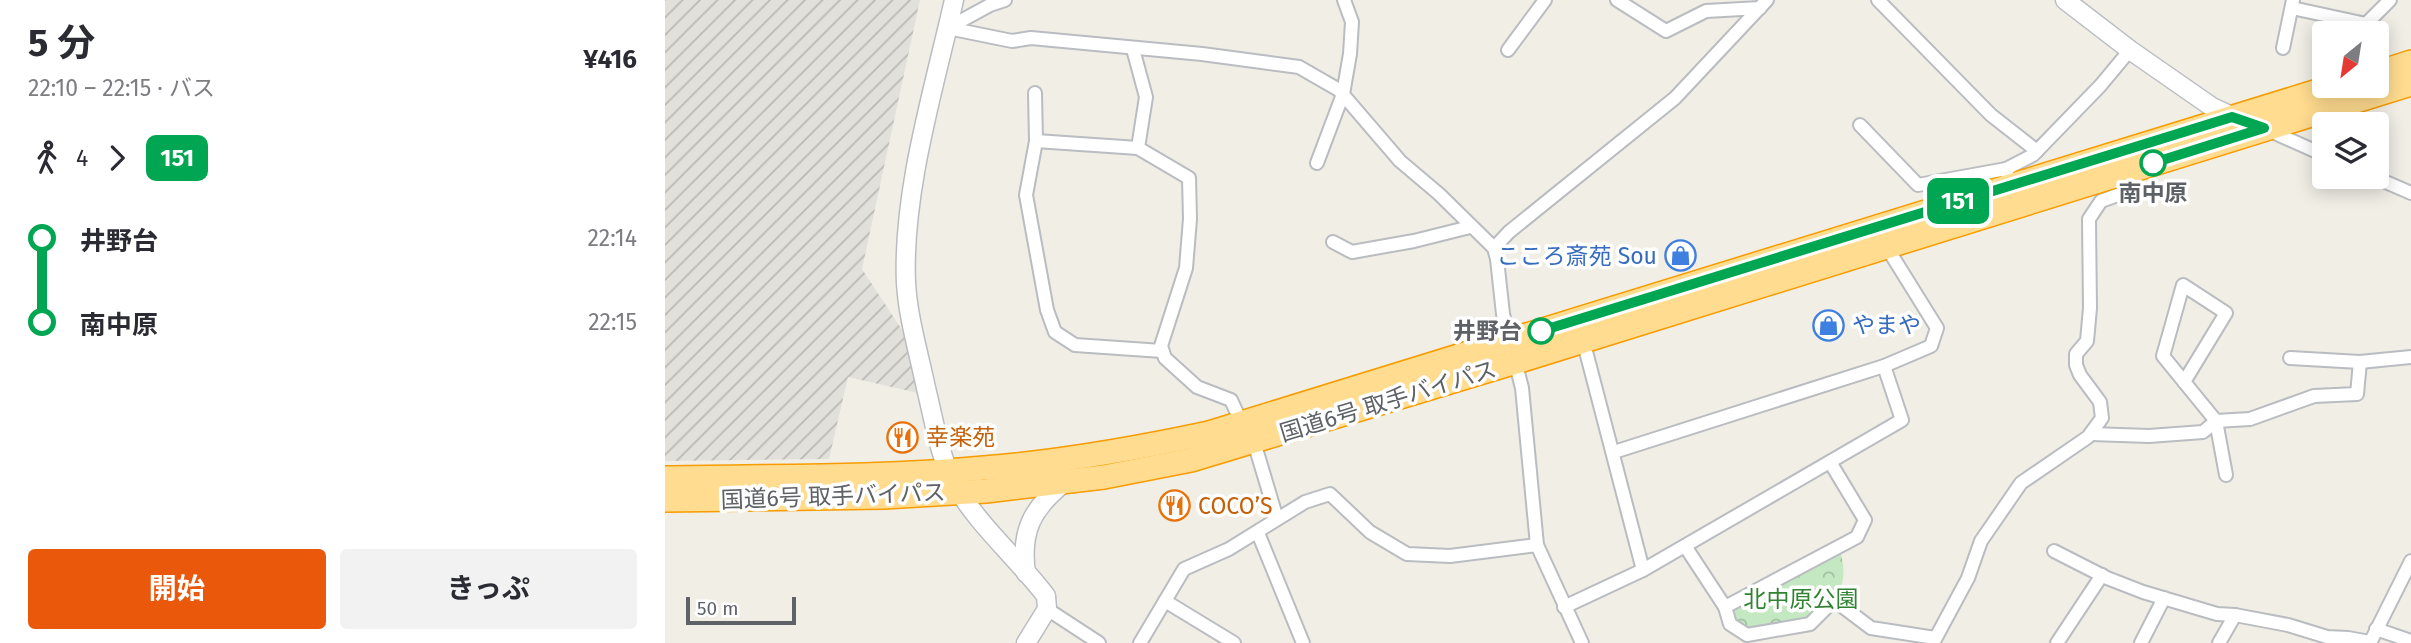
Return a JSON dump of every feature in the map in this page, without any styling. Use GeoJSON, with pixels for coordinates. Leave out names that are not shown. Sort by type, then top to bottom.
{"type":"FeatureCollection","features":[{"type":"Feature","properties":{"kind":"highway"},"geometry":{"type":"LineString","coordinates":[[2389,69],[2411,62]]}},
{"type":"Feature","properties":{"kind":"highway","name":"国道6号 取手バイパス"},"geometry":{"type":"LineString","coordinates":[[1513,352],[1583,340],[2411,84]]}},
{"type":"Feature","properties":{"kind":"highway","name":"国道6号 取手バイパス"},"geometry":{"type":"LineString","coordinates":[[665,500],[884,497],[960,493],[1064,483],[1191,460],[1248,433],[1513,352],[2008,177],[2232,117],[2312,92]]}},
{"type":"Feature","properties":{"kind":"highway","name":"国道6号 取手バイパス"},"geometry":{"type":"LineString","coordinates":[[665,478],[948,471],[1100,455],[1209,433],[1248,433]]}},
{"type":"Feature","properties":{"kind":"street"},"geometry":{"type":"LineString","coordinates":[[954,0],[917,164],[909,216],[906,286],[912,325],[948,471],[972,510],[1046,596],[1047,608],[1026,643]]}},
{"type":"Feature","properties":{"kind":"street"},"geometry":{"type":"LineString","coordinates":[[948,28],[990,5],[1005,0]]}},
{"type":"Feature","properties":{"kind":"street"},"geometry":{"type":"LineString","coordinates":[[1317,163],[1343,94],[1353,22],[1344,0]]}},
{"type":"Feature","properties":{"kind":"street"},"geometry":{"type":"LineString","coordinates":[[1508,50],[1545,0]]}},
{"type":"Feature","properties":{"kind":"street"},"geometry":{"type":"LineString","coordinates":[[1617,0],[1666,30],[1706,11],[1764,4]]}},
{"type":"Feature","properties":{"kind":"street"},"geometry":{"type":"LineString","coordinates":[[1878,0],[1991,115],[2037,151]]}},
{"type":"Feature","properties":{"kind":"street"},"geometry":{"type":"LineString","coordinates":[[2065,0],[2130,50],[2212,107],[2312,150]]}},
{"type":"Feature","properties":{"kind":"street"},"geometry":{"type":"LineString","coordinates":[[2283,48],[2292,4],[2366,24],[2390,0]]}},
{"type":"Feature","properties":{"kind":"street"},"geometry":{"type":"LineString","coordinates":[[1494,248],[1509,232],[1675,98],[1764,4]]}},
{"type":"Feature","properties":{"kind":"street"},"geometry":{"type":"LineString","coordinates":[[948,28],[1012,41],[1031,38],[1202,54],[1299,67],[1343,94],[1400,161],[1439,194],[1494,248],[1503,314],[1522,388],[1537,545],[1582,643]]}},
{"type":"Feature","properties":{"kind":"street"},"geometry":{"type":"LineString","coordinates":[[1133,49],[1146,97],[1138,148]]}},
{"type":"Feature","properties":{"kind":"street"},"geometry":{"type":"LineString","coordinates":[[1860,125],[1918,185],[2008,177],[2100,86],[2130,50]]}},
{"type":"Feature","properties":{"kind":"street"},"geometry":{"type":"LineString","coordinates":[[1035,93],[1036,141],[1026,195],[1047,310],[1055,332],[1075,345],[1163,351]]}},
{"type":"Feature","properties":{"kind":"street"},"geometry":{"type":"LineString","coordinates":[[1036,141],[1138,148],[1189,178],[1190,219],[1186,268],[1161,346],[1165,358],[1197,387],[1231,400],[1248,433],[1277,519]]}},
{"type":"Feature","properties":{"kind":"street"},"geometry":{"type":"LineString","coordinates":[[1685,546],[1725,607],[1730,624],[1747,635],[1809,624],[1834,600],[1871,628],[1934,640],[1968,579],[1981,541],[2021,483],[2091,434],[2102,418],[2100,402],[2076,365],[2076,354],[2087,341],[2090,308],[2089,219],[2101,201],[2134,189],[2133,169]]}},
{"type":"Feature","properties":{"kind":"street"},"geometry":{"type":"LineString","coordinates":[[2389,183],[2411,193]]}},
{"type":"Feature","properties":{"kind":"street"},"geometry":{"type":"LineString","coordinates":[[1333,242],[1352,252],[1470,227]]}},
{"type":"Feature","properties":{"kind":"street"},"geometry":{"type":"LineString","coordinates":[[1614,452],[1884,366],[1931,346],[1937,328],[1886,246]]}},
{"type":"Feature","properties":{"kind":"street"},"geometry":{"type":"LineString","coordinates":[[2184,382],[2226,313],[2183,285],[2163,356],[2184,382],[2216,421],[2225,475]]}},
{"type":"Feature","properties":{"kind":"street"},"geometry":{"type":"LineString","coordinates":[[1583,340],[1643,570]]}},
{"type":"Feature","properties":{"kind":"street"},"geometry":{"type":"LineString","coordinates":[[2290,358],[2360,362],[2411,357]]}},
{"type":"Feature","properties":{"kind":"street"},"geometry":{"type":"LineString","coordinates":[[2091,434],[2148,436],[2203,432],[2216,421],[2251,419],[2314,396],[2357,394],[2360,362]]}},
{"type":"Feature","properties":{"kind":"street"},"geometry":{"type":"LineString","coordinates":[[1564,607],[1643,570],[1902,420],[1884,366]]}},
{"type":"Feature","properties":{"kind":"street"},"geometry":{"type":"LineString","coordinates":[[1725,607],[1857,537],[1865,520],[1830,462]]}},
{"type":"Feature","properties":{"kind":"street"},"geometry":{"type":"LineString","coordinates":[[1026,573],[1023,553],[1030,522],[1044,500],[1064,483]]}},
{"type":"Feature","properties":{"kind":"street"},"geometry":{"type":"LineString","coordinates":[[1140,643],[1184,569],[1218,555],[1258,533],[1305,502],[1330,495],[1370,532],[1407,554],[1450,556],[1537,545]]}},
{"type":"Feature","properties":{"kind":"street"},"geometry":{"type":"LineString","coordinates":[[1258,533],[1303,643]]}},
{"type":"Feature","properties":{"kind":"street"},"geometry":{"type":"LineString","coordinates":[[2054,551],[2102,575],[2217,614],[2288,625],[2327,637],[2370,643],[2411,561]]}},
{"type":"Feature","properties":{"kind":"street"},"geometry":{"type":"LineString","coordinates":[[2057,643],[2102,575]]}},
{"type":"Feature","properties":{"kind":"street"},"geometry":{"type":"LineString","coordinates":[[2141,643],[2164,598]]}},
{"type":"Feature","properties":{"kind":"street"},"geometry":{"type":"LineString","coordinates":[[1165,601],[1234,643]]}},
{"type":"Feature","properties":{"kind":"street"},"geometry":{"type":"LineString","coordinates":[[1047,608],[1099,643]]}},
{"type":"Feature","properties":{"kind":"street"},"geometry":{"type":"LineString","coordinates":[[2219,643],[2235,615]]}},
{"type":"Feature","properties":{"kind":"street"},"geometry":{"type":"LineString","coordinates":[[2376,629],[2411,640]]}},
{"type":"Feature","properties":{"kind":"street"},"geometry":{"type":"LineString","coordinates":[[2298,643],[2305,630]]}},
{"type":"Feature","properties":{"kind":"shaded area"},"geometry":{"type":"Polygon","coordinates":[[[665,0],[920,0],[862,269],[902,330],[918,393],[848,377],[829,459],[665,461],[665,0]]]}},
{"type":"Feature","properties":{"kind":"green space","name":"北中原公園"},"geometry":{"type":"Polygon","coordinates":[[[1840,550],[1843,563],[1842,582],[1835,598],[1815,623],[1747,635],[1725,607],[1840,550]]]}},
{"type":"Feature","properties":{"kind":"bus line","name":"151"},"geometry":{"type":"LineString","coordinates":[[1541,331],[2232,117],[2264,128],[2153,163]]}},
{"type":"Feature","properties":{"kind":"place","name":"南中原"},"geometry":{"type":"Point","coordinates":[2153,163]}},
{"type":"Feature","properties":{"kind":"place","name":"こころ斎苑 Sou"},"geometry":{"type":"Point","coordinates":[1680,256]}},
{"type":"Feature","properties":{"kind":"place","name":"やまや"},"geometry":{"type":"Point","coordinates":[1829,325]}},
{"type":"Feature","properties":{"kind":"place","name":"井野台"},"geometry":{"type":"Point","coordinates":[1541,331]}},
{"type":"Feature","properties":{"kind":"place","name":"幸楽苑"},"geometry":{"type":"Point","coordinates":[903,437]}},
{"type":"Feature","properties":{"kind":"place","name":"COCO’S"},"geometry":{"type":"Point","coordinates":[1175,506]}}]}
